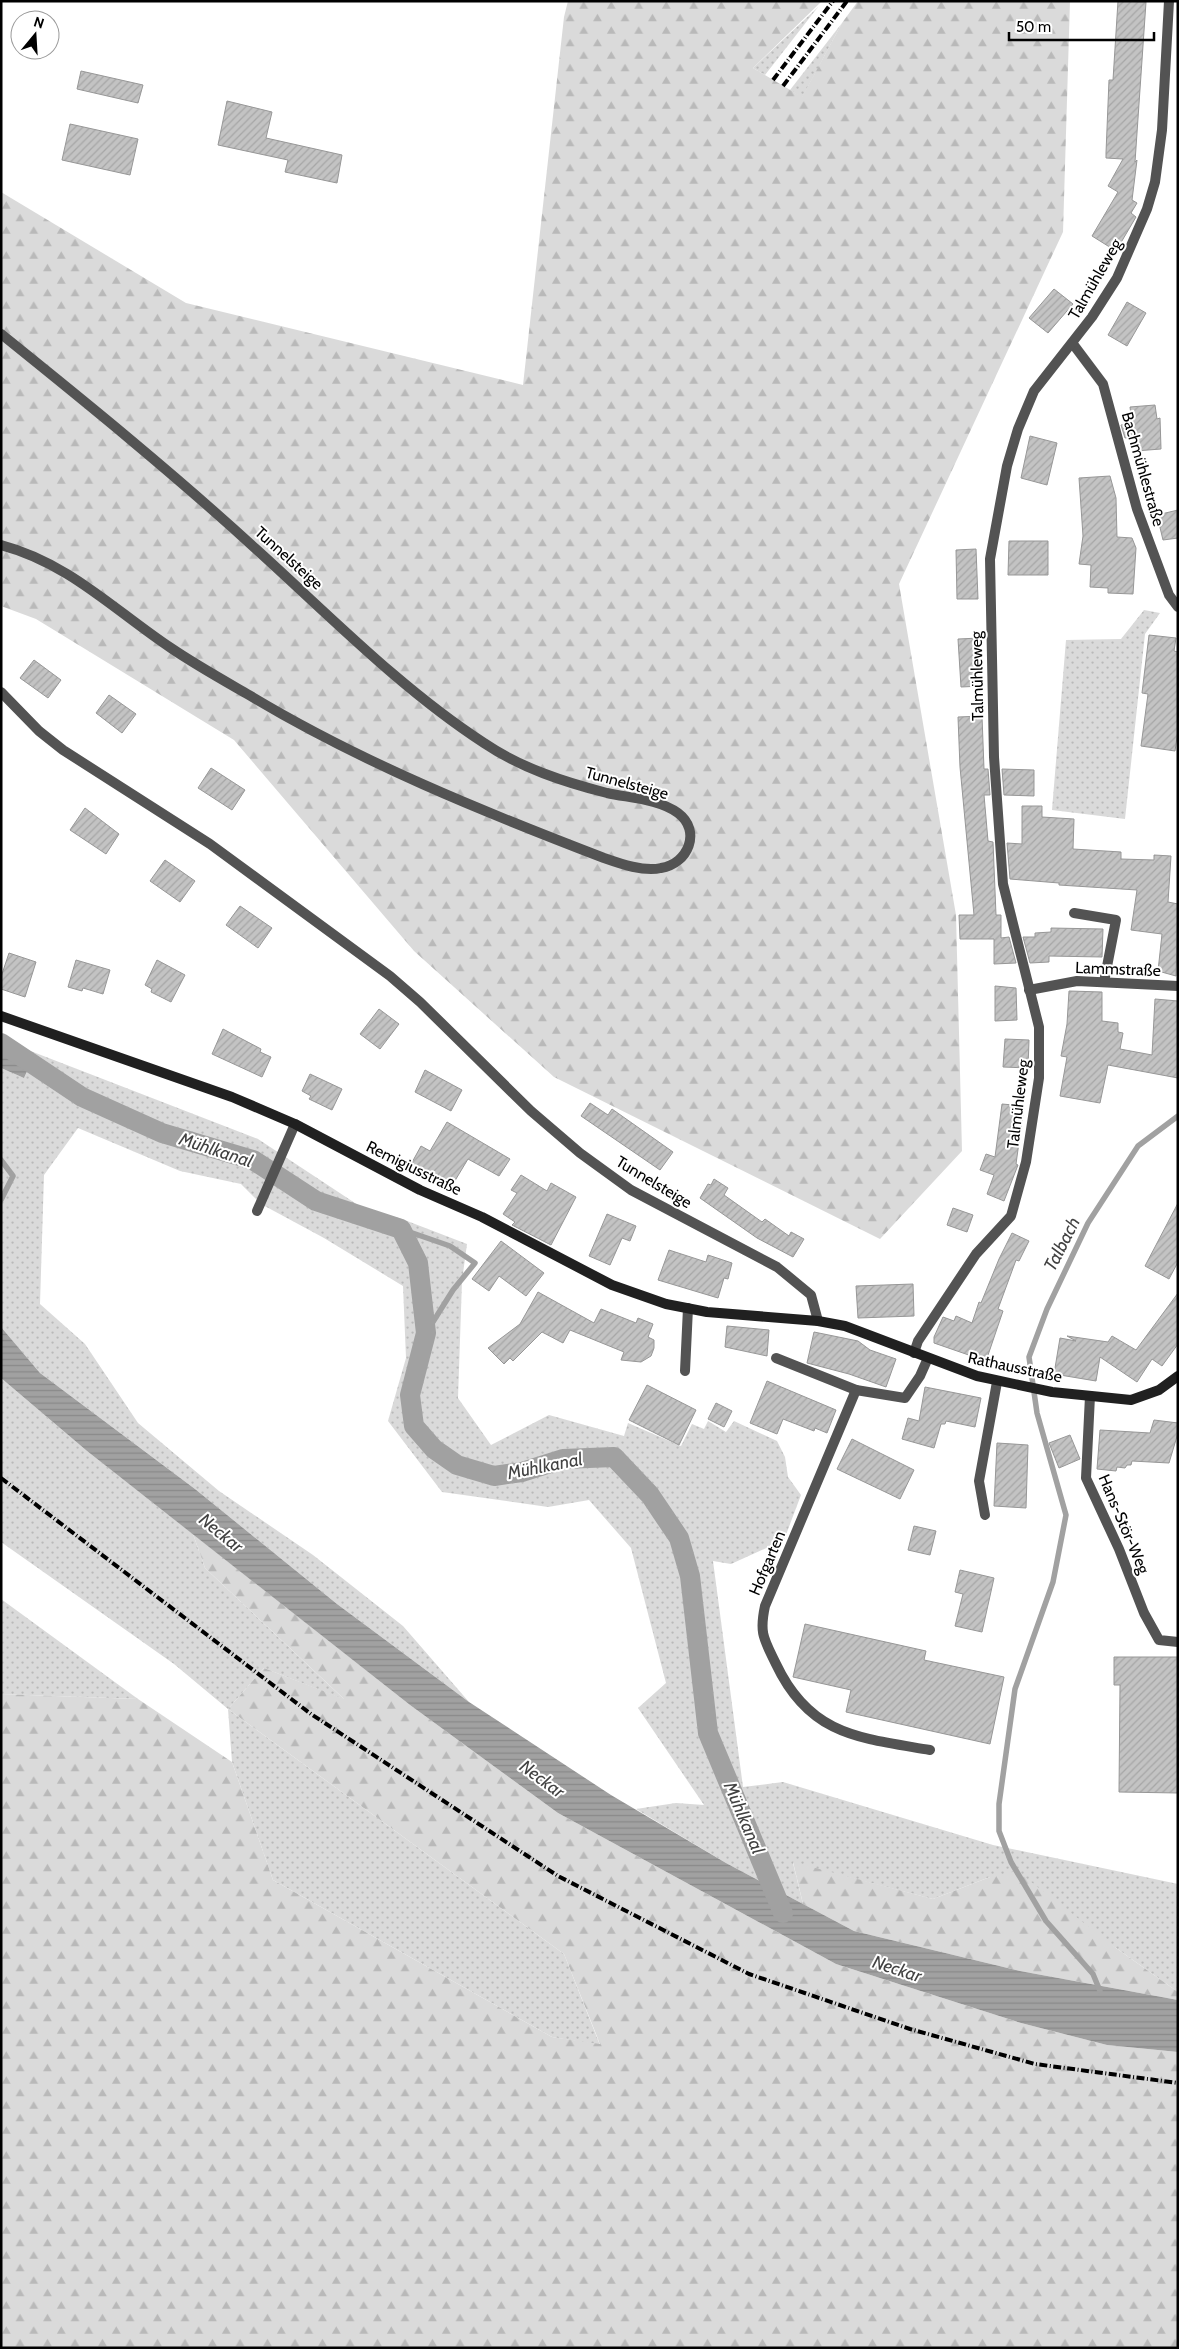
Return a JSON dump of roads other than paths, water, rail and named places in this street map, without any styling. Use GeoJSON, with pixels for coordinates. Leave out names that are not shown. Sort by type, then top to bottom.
{"type":"FeatureCollection","features":[{"type":"Feature","properties":{"kind":"main road","name":"Remigiusstraße"},"geometry":{"type":"LineString","coordinates":[[1,1016],[232,1097],[295,1124],[420,1190],[482,1217],[612,1286],[666,1304],[707,1312],[818,1321]]}},
{"type":"Feature","properties":{"kind":"main road","name":"Rathausstraße"},"geometry":{"type":"LineString","coordinates":[[818,1321],[845,1326],[914,1353],[1001,1383],[1052,1392],[1131,1400],[1159,1390],[1177,1378]]}},
{"type":"Feature","properties":{"kind":"street","name":"Talmühleweg"},"geometry":{"type":"LineString","coordinates":[[914,1353],[918,1341],[976,1254],[1011,1216],[1026,1162],[1039,1078],[1039,1027],[1003,884],[994,757],[990,559],[1007,466],[1018,429],[1034,391],[1073,344],[1117,278],[1147,209],[1154,182],[1162,130],[1169,1]]}},
{"type":"Feature","properties":{"kind":"street","name":"Tunnelsteige"},"geometry":{"type":"LineString","coordinates":[[1,334],[219,515],[379,661],[440,711],[484,744],[522,765],[566,782],[664,806],[679,814],[688,824],[691,838],[688,851],[679,861],[661,869],[637,867],[612,861],[532,830],[347,750],[253,698],[170,647],[108,601],[52,563],[22,550],[1,545]]}},
{"type":"Feature","properties":{"kind":"street","name":"Bachmühlestraße"},"geometry":{"type":"LineString","coordinates":[[1073,344],[1103,384],[1137,509],[1169,595],[1178,607]]}},
{"type":"Feature","properties":{"kind":"street","name":"Tunnelsteige"},"geometry":{"type":"LineString","coordinates":[[1,692],[39,731],[63,750],[210,844],[390,976],[420,1002],[531,1111],[580,1153],[631,1190],[777,1267],[811,1295],[818,1321]]}},
{"type":"Feature","properties":{"kind":"street"},"geometry":{"type":"LineString","coordinates":[[1074,913],[1116,920],[1104,982]]}},
{"type":"Feature","properties":{"kind":"street","name":"Lammstraße"},"geometry":{"type":"LineString","coordinates":[[1029,990],[1077,980],[1178,986]]}},
{"type":"Feature","properties":{"kind":"street"},"geometry":{"type":"LineString","coordinates":[[257,1211],[295,1124]]}},
{"type":"Feature","properties":{"kind":"street"},"geometry":{"type":"LineString","coordinates":[[685,1371],[688,1308]]}},
{"type":"Feature","properties":{"kind":"street"},"geometry":{"type":"LineString","coordinates":[[776,1358],[856,1390],[905,1398],[920,1376],[928,1358]]}},
{"type":"Feature","properties":{"kind":"street"},"geometry":{"type":"LineString","coordinates":[[985,1515],[979,1481],[1001,1383]]}},
{"type":"Feature","properties":{"kind":"street","name":"Hofgarten"},"geometry":{"type":"LineString","coordinates":[[856,1390],[765,1606],[761,1625],[765,1641],[778,1670],[796,1696],[812,1714],[832,1728],[857,1737],[930,1750]]}},
{"type":"Feature","properties":{"kind":"street","name":"Hans-Stör-Weg"},"geometry":{"type":"LineString","coordinates":[[1090,1396],[1086,1478],[1119,1549],[1144,1613],[1160,1640],[1178,1642]]}},
{"type":"Feature","properties":{"kind":"water"},"geometry":{"type":"Polygon","coordinates":[[[1,1039],[28,1050],[31,1063],[24,1078],[1,1068],[1,1039]]]}},
{"type":"Feature","properties":{"kind":"water","name":"Neckar"},"geometry":{"type":"Polygon","coordinates":[[[1,1327],[40,1373],[195,1489],[337,1604],[469,1702],[611,1795],[726,1863],[854,1931],[1020,1971],[1178,2000],[1178,2052],[1107,2045],[1021,2023],[836,1964],[558,1813],[410,1705],[87,1451],[1,1378],[1,1327]]]}},
{"type":"Feature","properties":{"kind":"waterway","name":"Mühlkanal"},"geometry":{"type":"LineString","coordinates":[[1,1043],[82,1097],[162,1133],[253,1160],[316,1201],[401,1229],[418,1263],[426,1333],[410,1395],[414,1426],[434,1449],[457,1465],[494,1476],[522,1472],[563,1459],[614,1457],[650,1495],[679,1538],[690,1576],[708,1733],[783,1913]]}},
{"type":"Feature","properties":{"kind":"waterway","name":"Talbach"},"geometry":{"type":"LineString","coordinates":[[1100,1991],[1093,1974],[1046,1921],[1011,1862],[999,1831],[999,1804],[1015,1689],[1053,1582],[1066,1515],[1037,1413],[1029,1357],[1047,1309],[1088,1223],[1138,1146],[1178,1116]]}},
{"type":"Feature","properties":{"kind":"waterway"},"geometry":{"type":"LineString","coordinates":[[1,1160],[13,1176],[1,1200]]}},
{"type":"Feature","properties":{"kind":"waterway"},"geometry":{"type":"LineString","coordinates":[[401,1229],[450,1246],[475,1263],[453,1290],[426,1333]]}},
{"type":"Feature","properties":{"kind":"railway"},"geometry":{"type":"LineString","coordinates":[[773,80],[833,1]]}},
{"type":"Feature","properties":{"kind":"railway"},"geometry":{"type":"LineString","coordinates":[[783,86],[847,1]]}},
{"type":"Feature","properties":{"kind":"railway"},"geometry":{"type":"LineString","coordinates":[[1,1478],[311,1714],[558,1876],[749,1974],[910,2029],[1035,2064],[1178,2083]]}}]}
